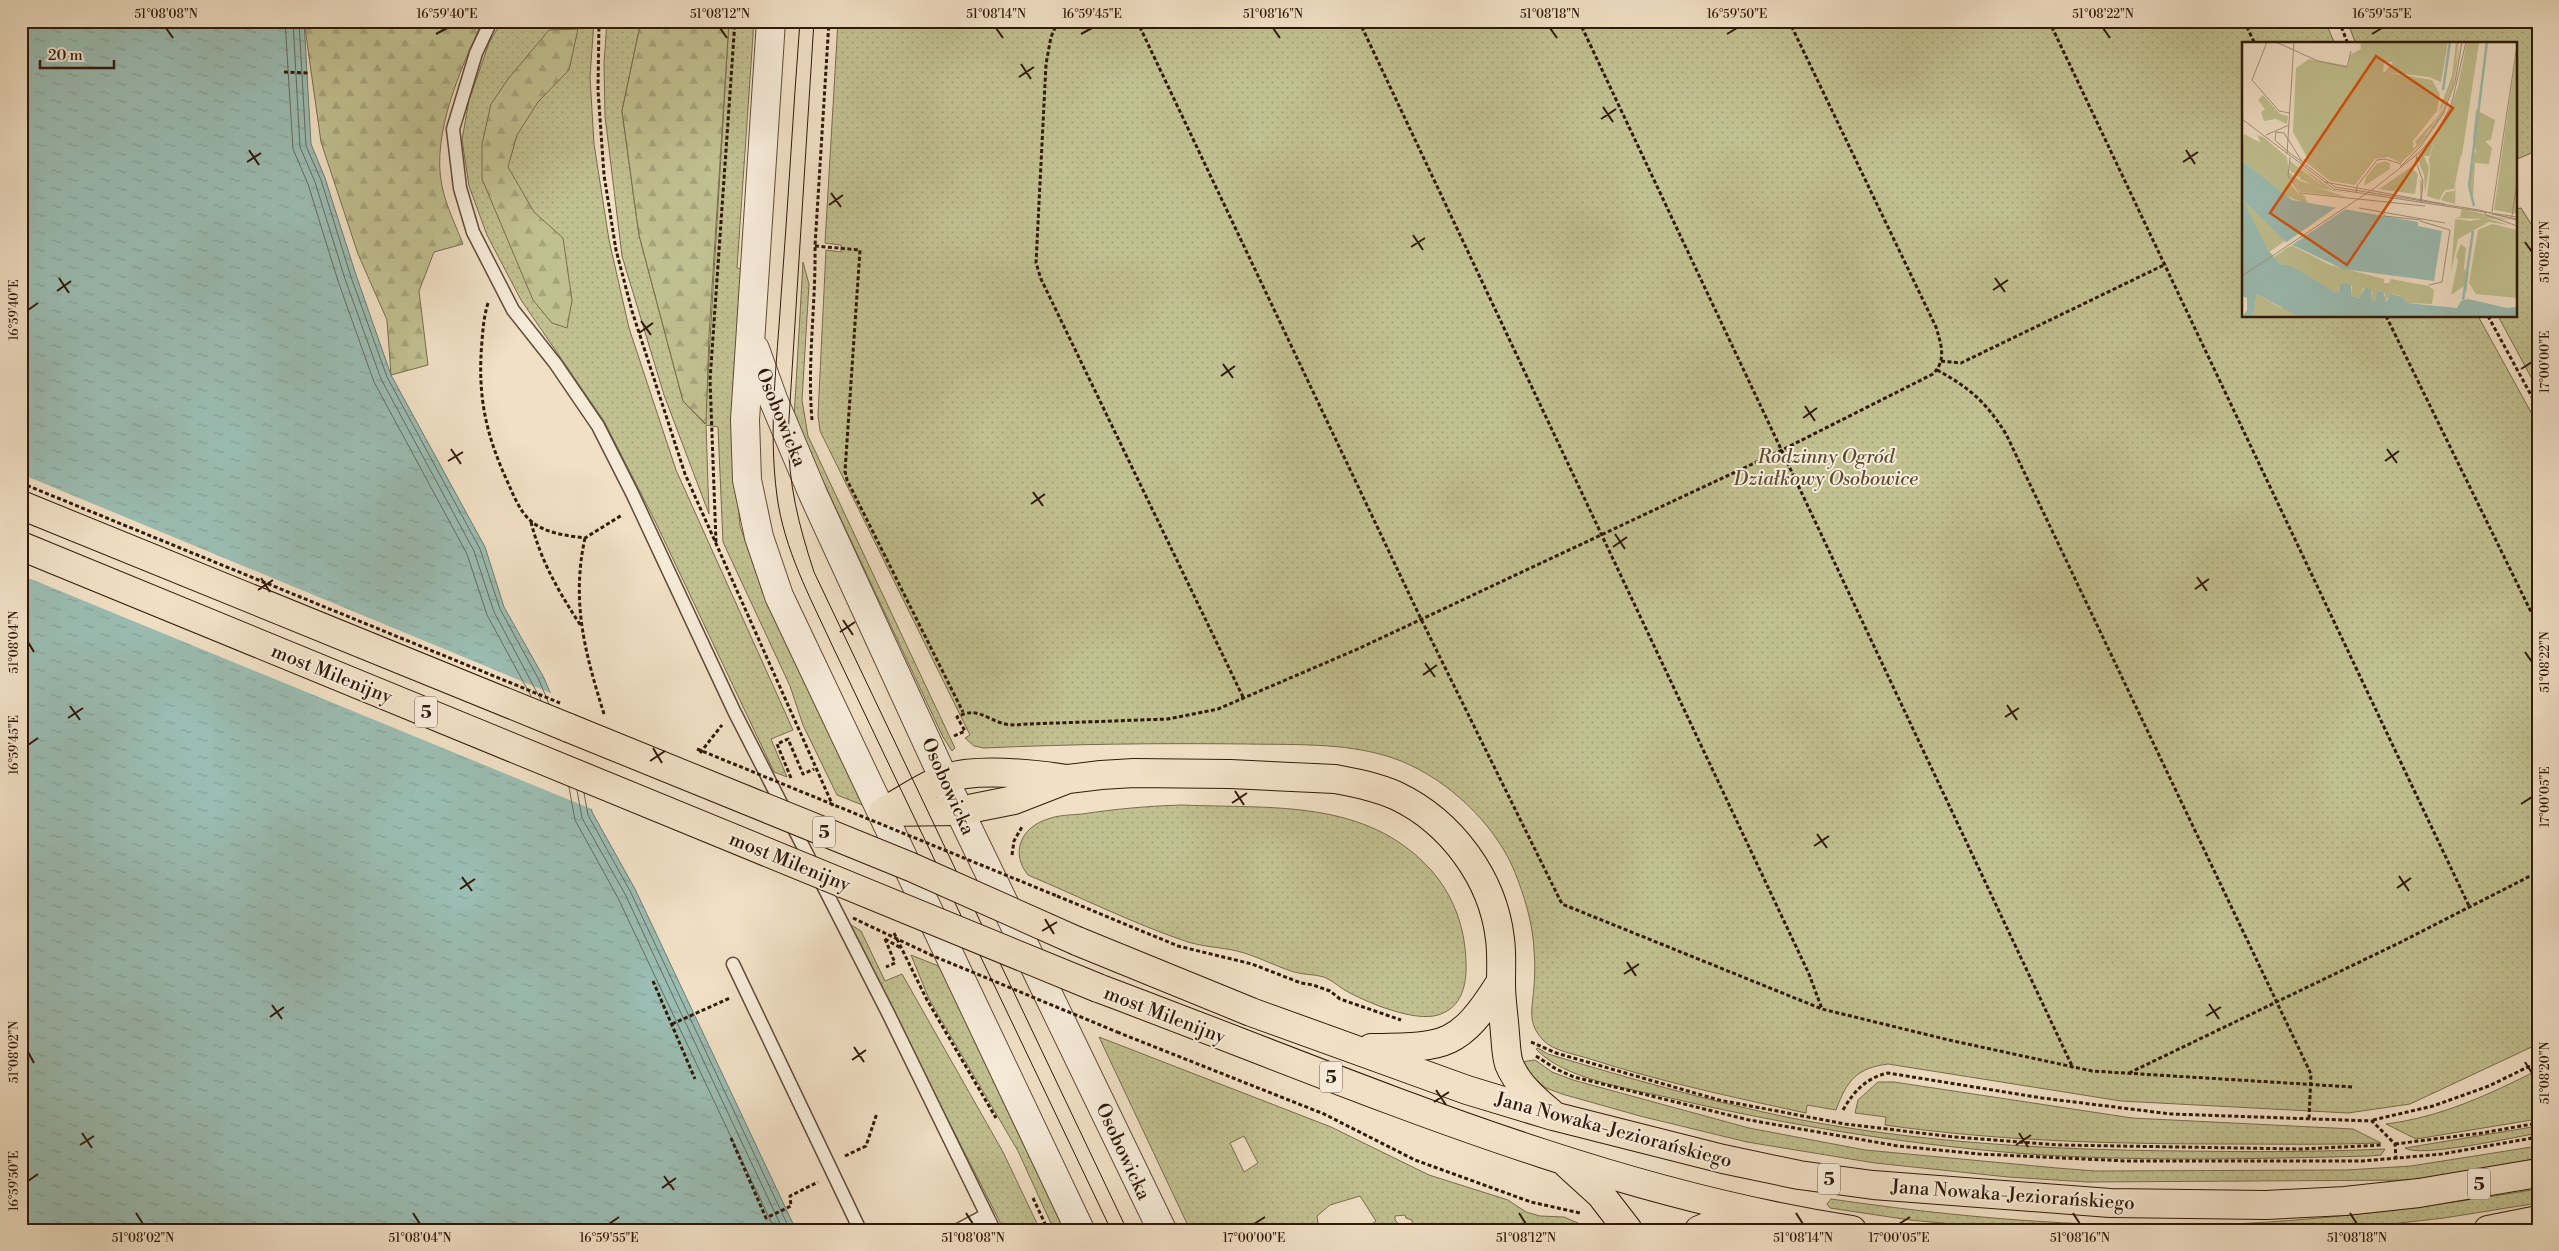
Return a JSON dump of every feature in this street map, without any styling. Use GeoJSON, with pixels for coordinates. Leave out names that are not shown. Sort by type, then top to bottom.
{"type":"FeatureCollection","features":[{"type":"Feature","properties":{"kind":"main road","name":"most Milenijny"},"geometry":{"type":"LineString","coordinates":[[21,505],[911,867],[1077,940],[1251,1012],[1354,1048]]}},
{"type":"Feature","properties":{"kind":"main road","name":"most Milenijny"},"geometry":{"type":"LineString","coordinates":[[21,546],[1098,988],[1274,1056],[1565,1162]]}},
{"type":"Feature","properties":{"kind":"main road"},"geometry":{"type":"LineString","coordinates":[[883,812],[944,779],[968,774],[1016,773],[1068,779],[1134,773],[1325,778],[1366,785],[1397,796],[1424,813],[1447,832],[1465,852],[1482,880],[1498,928],[1502,961],[1500,983],[1510,1064],[1529,1094],[1554,1116]]}},
{"type":"Feature","properties":{"kind":"main road"},"geometry":{"type":"LineString","coordinates":[[883,812],[960,811],[1014,800],[1068,779]]}},
{"type":"Feature","properties":{"kind":"main road"},"geometry":{"type":"LineString","coordinates":[[1354,1048],[1421,1048],[1448,1041],[1473,1022],[1500,983]]}},
{"type":"Feature","properties":{"kind":"main road","name":"Jana Nowaka-Jeziorańskiego"},"geometry":{"type":"LineString","coordinates":[[1354,1048],[1468,1090],[1554,1116],[1723,1159],[1799,1174],[1873,1185],[2110,1203],[2266,1205],[2345,1201],[2419,1193],[2538,1172]]}},
{"type":"Feature","properties":{"kind":"main road"},"geometry":{"type":"LineString","coordinates":[[1565,1162],[1601,1195],[1628,1230]]}},
{"type":"Feature","properties":{"kind":"main road","name":"5"},"geometry":{"type":"LineString","coordinates":[[1565,1162],[1761,1213],[1852,1230]]}},
{"type":"Feature","properties":{"kind":"main road"},"geometry":{"type":"LineString","coordinates":[[1699,1230],[1716,1223],[1761,1213]]}},
{"type":"Feature","properties":{"kind":"main road"},"geometry":{"type":"LineString","coordinates":[[2488,1230],[2538,1220]]}},
{"type":"Feature","properties":{"kind":"street","name":"Osobowicka"},"geometry":{"type":"LineString","coordinates":[[771,21],[745,420],[747,480],[759,537],[779,596],[1080,1230]]}},
{"type":"Feature","properties":{"kind":"street","name":"Osobowicka"},"geometry":{"type":"LineString","coordinates":[[751,336],[773,399],[813,494],[944,779],[1162,1230]]}},
{"type":"Feature","properties":{"kind":"lane"},"geometry":{"type":"LineString","coordinates":[[491,21],[473,61],[453,129],[460,188],[473,232],[496,279],[514,310],[555,363],[598,426],[638,506],[734,711],[888,1014],[994,1230]]}},
{"type":"Feature","properties":{"kind":"lane"},"geometry":{"type":"LineString","coordinates":[[733,964],[860,1230]]}},
{"type":"Feature","properties":{"kind":"lane"},"geometry":{"type":"LineString","coordinates":[[958,1230],[986,1215]]}},
{"type":"Feature","properties":{"kind":"path"},"geometry":{"type":"LineString","coordinates":[[599,21],[598,90],[604,175],[616,250],[632,311],[682,465],[814,769],[835,811]]}},
{"type":"Feature","properties":{"kind":"path"},"geometry":{"type":"LineString","coordinates":[[716,543],[710,380],[735,21]]}},
{"type":"Feature","properties":{"kind":"path"},"geometry":{"type":"LineString","coordinates":[[812,425],[809,392],[815,246],[829,21]]}},
{"type":"Feature","properties":{"kind":"path"},"geometry":{"type":"LineString","coordinates":[[1058,21],[1051,37],[1046,64],[1036,263],[1041,279],[1242,698]]}},
{"type":"Feature","properties":{"kind":"path"},"geometry":{"type":"LineString","coordinates":[[1137,21],[1421,618],[1562,904],[1822,1008],[2073,1068],[2126,1074],[2192,1076],[2352,1087]]}},
{"type":"Feature","properties":{"kind":"path"},"geometry":{"type":"LineString","coordinates":[[1359,21],[1805,965],[1822,1008]]}},
{"type":"Feature","properties":{"kind":"path"},"geometry":{"type":"LineString","coordinates":[[1579,21],[1780,451],[2073,1068]]}},
{"type":"Feature","properties":{"kind":"path"},"geometry":{"type":"LineString","coordinates":[[954,736],[965,731],[957,717],[963,712],[972,711],[1007,724],[1168,719],[1218,710],[1242,698],[1334,660],[1601,533],[1780,451],[1924,379],[1937,370],[1943,349],[1936,327],[1789,21]]}},
{"type":"Feature","properties":{"kind":"path"},"geometry":{"type":"LineString","coordinates":[[2049,21],[2166,264],[2469,906]]}},
{"type":"Feature","properties":{"kind":"path"},"geometry":{"type":"LineString","coordinates":[[2244,21],[2254,42]]}},
{"type":"Feature","properties":{"kind":"path"},"geometry":{"type":"LineString","coordinates":[[2339,21],[2347,42]]}},
{"type":"Feature","properties":{"kind":"path"},"geometry":{"type":"LineString","coordinates":[[284,72],[310,73]]}},
{"type":"Feature","properties":{"kind":"path"},"geometry":{"type":"LineString","coordinates":[[815,246],[860,250],[845,471],[846,480],[963,712]]}},
{"type":"Feature","properties":{"kind":"path"},"geometry":{"type":"LineString","coordinates":[[1940,361],[1961,363],[2166,264]]}},
{"type":"Feature","properties":{"kind":"path"},"geometry":{"type":"LineString","coordinates":[[496,279],[484,322],[480,357],[483,414],[494,453],[522,510],[531,522],[539,552],[558,590],[581,627]]}},
{"type":"Feature","properties":{"kind":"path"},"geometry":{"type":"LineString","coordinates":[[2387,318],[2538,626]]}},
{"type":"Feature","properties":{"kind":"path"},"geometry":{"type":"LineString","coordinates":[[2489,318],[2538,408]]}},
{"type":"Feature","properties":{"kind":"path"},"geometry":{"type":"LineString","coordinates":[[1937,370],[1974,393],[1992,410],[2006,434],[2311,1074],[2309,1119]]}},
{"type":"Feature","properties":{"kind":"path"},"geometry":{"type":"LineString","coordinates":[[21,483],[563,704]]}},
{"type":"Feature","properties":{"kind":"path"},"geometry":{"type":"LineString","coordinates":[[531,522],[566,536],[585,538],[638,506]]}},
{"type":"Feature","properties":{"kind":"path"},"geometry":{"type":"LineString","coordinates":[[585,538],[578,572],[581,627],[605,719]]}},
{"type":"Feature","properties":{"kind":"path"},"geometry":{"type":"LineString","coordinates":[[600,716],[610,720]]}},
{"type":"Feature","properties":{"kind":"path"},"geometry":{"type":"LineString","coordinates":[[950,728],[958,741]]}},
{"type":"Feature","properties":{"kind":"path"},"geometry":{"type":"LineString","coordinates":[[790,774],[777,744],[788,739],[803,774],[814,769]]}},
{"type":"Feature","properties":{"kind":"path"},"geometry":{"type":"LineString","coordinates":[[690,747],[727,760],[1178,946],[1252,964],[1301,983],[1322,988],[1340,999],[1408,1022]]}},
{"type":"Feature","properties":{"kind":"path"},"geometry":{"type":"LineString","coordinates":[[1011,851],[1026,820]]}},
{"type":"Feature","properties":{"kind":"path"},"geometry":{"type":"LineString","coordinates":[[2126,1074],[2399,943],[2538,872]]}},
{"type":"Feature","properties":{"kind":"path"},"geometry":{"type":"LineString","coordinates":[[885,968],[895,963],[885,938],[902,948]]}},
{"type":"Feature","properties":{"kind":"path"},"geometry":{"type":"LineString","coordinates":[[653,981],[695,1078]]}},
{"type":"Feature","properties":{"kind":"path"},"geometry":{"type":"LineString","coordinates":[[927,1000],[1000,1126]]}},
{"type":"Feature","properties":{"kind":"path"},"geometry":{"type":"LineString","coordinates":[[672,1024],[716,1003]]}},
{"type":"Feature","properties":{"kind":"path"},"geometry":{"type":"LineString","coordinates":[[1118,1032],[1324,1114],[1415,1160],[1531,1202],[1555,1206],[1588,1216]]}},
{"type":"Feature","properties":{"kind":"path"},"geometry":{"type":"LineString","coordinates":[[1525,1040],[1575,1059],[1719,1100],[1845,1124],[1891,1130],[2058,1145],[2301,1149],[2383,1145]]}},
{"type":"Feature","properties":{"kind":"path"},"geometry":{"type":"LineString","coordinates":[[1533,1054],[1556,1069],[1574,1077],[1633,1093],[1750,1120],[1898,1146],[1979,1154],[2126,1161],[2286,1162],[2396,1159],[2538,1137]]}},
{"type":"Feature","properties":{"kind":"path"},"geometry":{"type":"LineString","coordinates":[[1843,1110],[1861,1085],[1874,1076],[1888,1073],[2042,1098],[2171,1114],[2372,1121],[2433,1106],[2489,1086],[2538,1062]]}},
{"type":"Feature","properties":{"kind":"path"},"geometry":{"type":"LineString","coordinates":[[731,1138],[766,1218],[791,1206],[790,1196],[866,1146],[877,1113]]}},
{"type":"Feature","properties":{"kind":"path"},"geometry":{"type":"LineString","coordinates":[[2372,1121],[2395,1144],[2396,1159]]}},
{"type":"Feature","properties":{"kind":"path"},"geometry":{"type":"LineString","coordinates":[[2395,1144],[2482,1133],[2538,1123]]}},
{"type":"Feature","properties":{"kind":"path"},"geometry":{"type":"LineString","coordinates":[[1029,1189],[1048,1230]]}},
{"type":"Feature","properties":{"kind":"green space"},"geometry":{"type":"Polygon","coordinates":[[[304,21],[483,21],[457,80],[444,124],[440,166],[442,186],[463,244],[434,252],[419,291],[428,365],[391,375],[387,320],[358,254],[321,142],[304,21]]]}},
{"type":"Feature","properties":{"kind":"green space"},"geometry":{"type":"Polygon","coordinates":[[[502,21],[594,21],[590,77],[594,144],[609,240],[629,328],[676,470],[793,730],[771,739],[787,777],[774,772],[655,521],[604,421],[521,300],[487,235],[469,186],[462,140],[469,100],[489,43],[502,21]]]}},
{"type":"Feature","properties":{"kind":"green space"},"geometry":{"type":"Polygon","coordinates":[[[607,21],[641,21],[622,111],[639,235],[683,401],[705,424],[729,21],[754,21],[737,268],[743,269],[732,431],[740,526],[758,578],[865,806],[837,795],[803,725],[790,686],[723,542],[718,427],[706,425],[709,514],[664,395],[622,256],[605,116],[604,64],[607,21]]]}},
{"type":"Feature","properties":{"kind":"green space"},"geometry":{"type":"Polygon","coordinates":[[[641,21],[729,21],[709,335],[706,424],[683,401],[639,235],[622,111],[641,21]]]}},
{"type":"Feature","properties":{"kind":"green space","name":"Rodzinny Ogród Działkowy Osobowice"},"geometry":{"type":"Polygon","coordinates":[[[838,21],[860,21],[867,26],[869,21],[887,21],[891,24],[894,21],[2325,21],[2334,42],[2242,42],[2242,318],[2479,318],[2538,425],[2538,1044],[2410,1104],[2348,1113],[2121,1101],[1888,1064],[1868,1069],[1854,1077],[1844,1091],[1836,1110],[1807,1105],[1806,1113],[1670,1082],[1552,1047],[1543,1040],[1532,1021],[1535,964],[1533,940],[1530,919],[1514,870],[1495,836],[1468,805],[1436,779],[1419,769],[1401,761],[1364,750],[1325,746],[1148,744],[984,748],[974,746],[965,738],[970,735],[820,431],[818,415],[826,250],[841,252],[841,245],[825,243],[838,21]]]}},
{"type":"Feature","properties":{"kind":"green space"},"geometry":{"type":"Polygon","coordinates":[[[2347,21],[2538,21],[2538,150],[2516,160],[2516,42],[2355,42],[2347,21]]]}},
{"type":"Feature","properties":{"kind":"green space"},"geometry":{"type":"Polygon","coordinates":[[[578,29],[569,70],[538,102],[517,135],[508,167],[534,212],[563,238],[572,300],[567,328],[552,323],[533,300],[482,179],[482,144],[491,104],[508,79],[549,30],[578,29]]]}},
{"type":"Feature","properties":{"kind":"green space"},"geometry":{"type":"Polygon","coordinates":[[[2521,208],[2538,235],[2538,390],[2499,318],[2516,318],[2516,209],[2521,208]]]}},
{"type":"Feature","properties":{"kind":"green space"},"geometry":{"type":"Polygon","coordinates":[[[803,262],[809,284],[802,400],[808,436],[955,748],[952,751],[943,737],[794,419],[803,262]]]}},
{"type":"Feature","properties":{"kind":"green space"},"geometry":{"type":"Polygon","coordinates":[[[1182,805],[1283,808],[1315,812],[1347,819],[1377,830],[1405,847],[1431,870],[1439,880],[1457,913],[1461,925],[1466,962],[1464,987],[1458,1001],[1446,1012],[1428,1017],[1393,1011],[1359,997],[1324,977],[1294,972],[1244,953],[1191,943],[1165,934],[1028,875],[1023,867],[1019,850],[1025,834],[1031,828],[1048,819],[1119,809],[1182,805]]]}},
{"type":"Feature","properties":{"kind":"green space"},"geometry":{"type":"Polygon","coordinates":[[[848,923],[861,931],[885,981],[902,974],[1003,1152],[1040,1230],[1004,1230],[848,923]]]}},
{"type":"Feature","properties":{"kind":"green space"},"geometry":{"type":"Polygon","coordinates":[[[911,955],[946,969],[1067,1230],[1054,1230],[1018,1151],[929,999],[911,955]]]}},
{"type":"Feature","properties":{"kind":"green space"},"geometry":{"type":"Polygon","coordinates":[[[1099,1037],[1331,1127],[1429,1175],[1508,1200],[1526,1212],[1540,1216],[1564,1217],[1594,1230],[1463,1230],[1458,1226],[1454,1230],[1412,1230],[1412,1220],[1406,1218],[1405,1215],[1395,1216],[1395,1220],[1404,1230],[1385,1230],[1384,1227],[1367,1227],[1376,1221],[1360,1196],[1330,1205],[1317,1216],[1319,1230],[1190,1230],[1099,1037]],[[1244,1136],[1230,1143],[1244,1172],[1258,1163],[1244,1136]]]}},
{"type":"Feature","properties":{"kind":"green space"},"geometry":{"type":"Polygon","coordinates":[[[1538,1048],[1548,1054],[1578,1063],[1668,1089],[1729,1104],[1791,1118],[1888,1134],[1987,1144],[2085,1149],[2259,1152],[2385,1149],[2381,1155],[2368,1156],[2147,1159],[2015,1153],[1927,1144],[1752,1116],[1615,1086],[1562,1068],[1536,1049],[1538,1048]]]}},
{"type":"Feature","properties":{"kind":"green space"},"geometry":{"type":"Polygon","coordinates":[[[1535,1060],[1552,1072],[1573,1080],[1749,1128],[1865,1150],[2095,1171],[2347,1170],[2411,1166],[2538,1146],[2538,1158],[2489,1169],[2415,1180],[2088,1182],[2008,1177],[1875,1163],[1747,1142],[1640,1116],[1546,1088],[1532,1077],[1521,1062],[1535,1060]]]}},
{"type":"Feature","properties":{"kind":"green space"},"geometry":{"type":"Polygon","coordinates":[[[2538,1070],[2538,1119],[2416,1139],[2386,1124],[2426,1116],[2464,1104],[2538,1070]]]}},
{"type":"Feature","properties":{"kind":"green space"},"geometry":{"type":"Polygon","coordinates":[[[1878,1082],[1894,1082],[2132,1118],[2353,1129],[2381,1143],[2183,1144],[2097,1142],[1970,1135],[1885,1125],[1886,1117],[1855,1113],[1858,1100],[1878,1082]]]}},
{"type":"Feature","properties":{"kind":"green space"},"geometry":{"type":"Polygon","coordinates":[[[2538,1126],[2538,1133],[2468,1146],[2429,1150],[2405,1148],[2538,1126]]]}},
{"type":"Feature","properties":{"kind":"green space"},"geometry":{"type":"Polygon","coordinates":[[[2538,1189],[2538,1203],[2444,1218],[2337,1230],[2015,1230],[1910,1220],[1830,1208],[1827,1204],[1831,1199],[1970,1216],[2063,1223],[2204,1225],[2288,1221],[2371,1213],[2538,1189]]]}},
{"type":"Feature","properties":{"kind":"water"},"geometry":{"type":"Polygon","coordinates":[[[21,21],[304,21],[311,144],[325,178],[391,375],[485,547],[504,607],[544,678],[587,780],[592,812],[635,889],[796,1230],[21,1230],[21,21]]]}},
{"type":"Feature","properties":{"kind":"pier"},"geometry":{"type":"Polygon","coordinates":[[[21,474],[553,694],[589,779],[594,810],[21,575],[21,474]]]}},
{"type":"Feature","properties":{"kind":"tram line"},"geometry":{"type":"LineString","coordinates":[[800,21],[774,396],[774,471],[780,516],[792,554],[815,609],[1111,1230]]}},
{"type":"Feature","properties":{"kind":"tram line"},"geometry":{"type":"LineString","coordinates":[[814,21],[788,435],[792,488],[803,537],[814,572],[1127,1230]]}}]}
